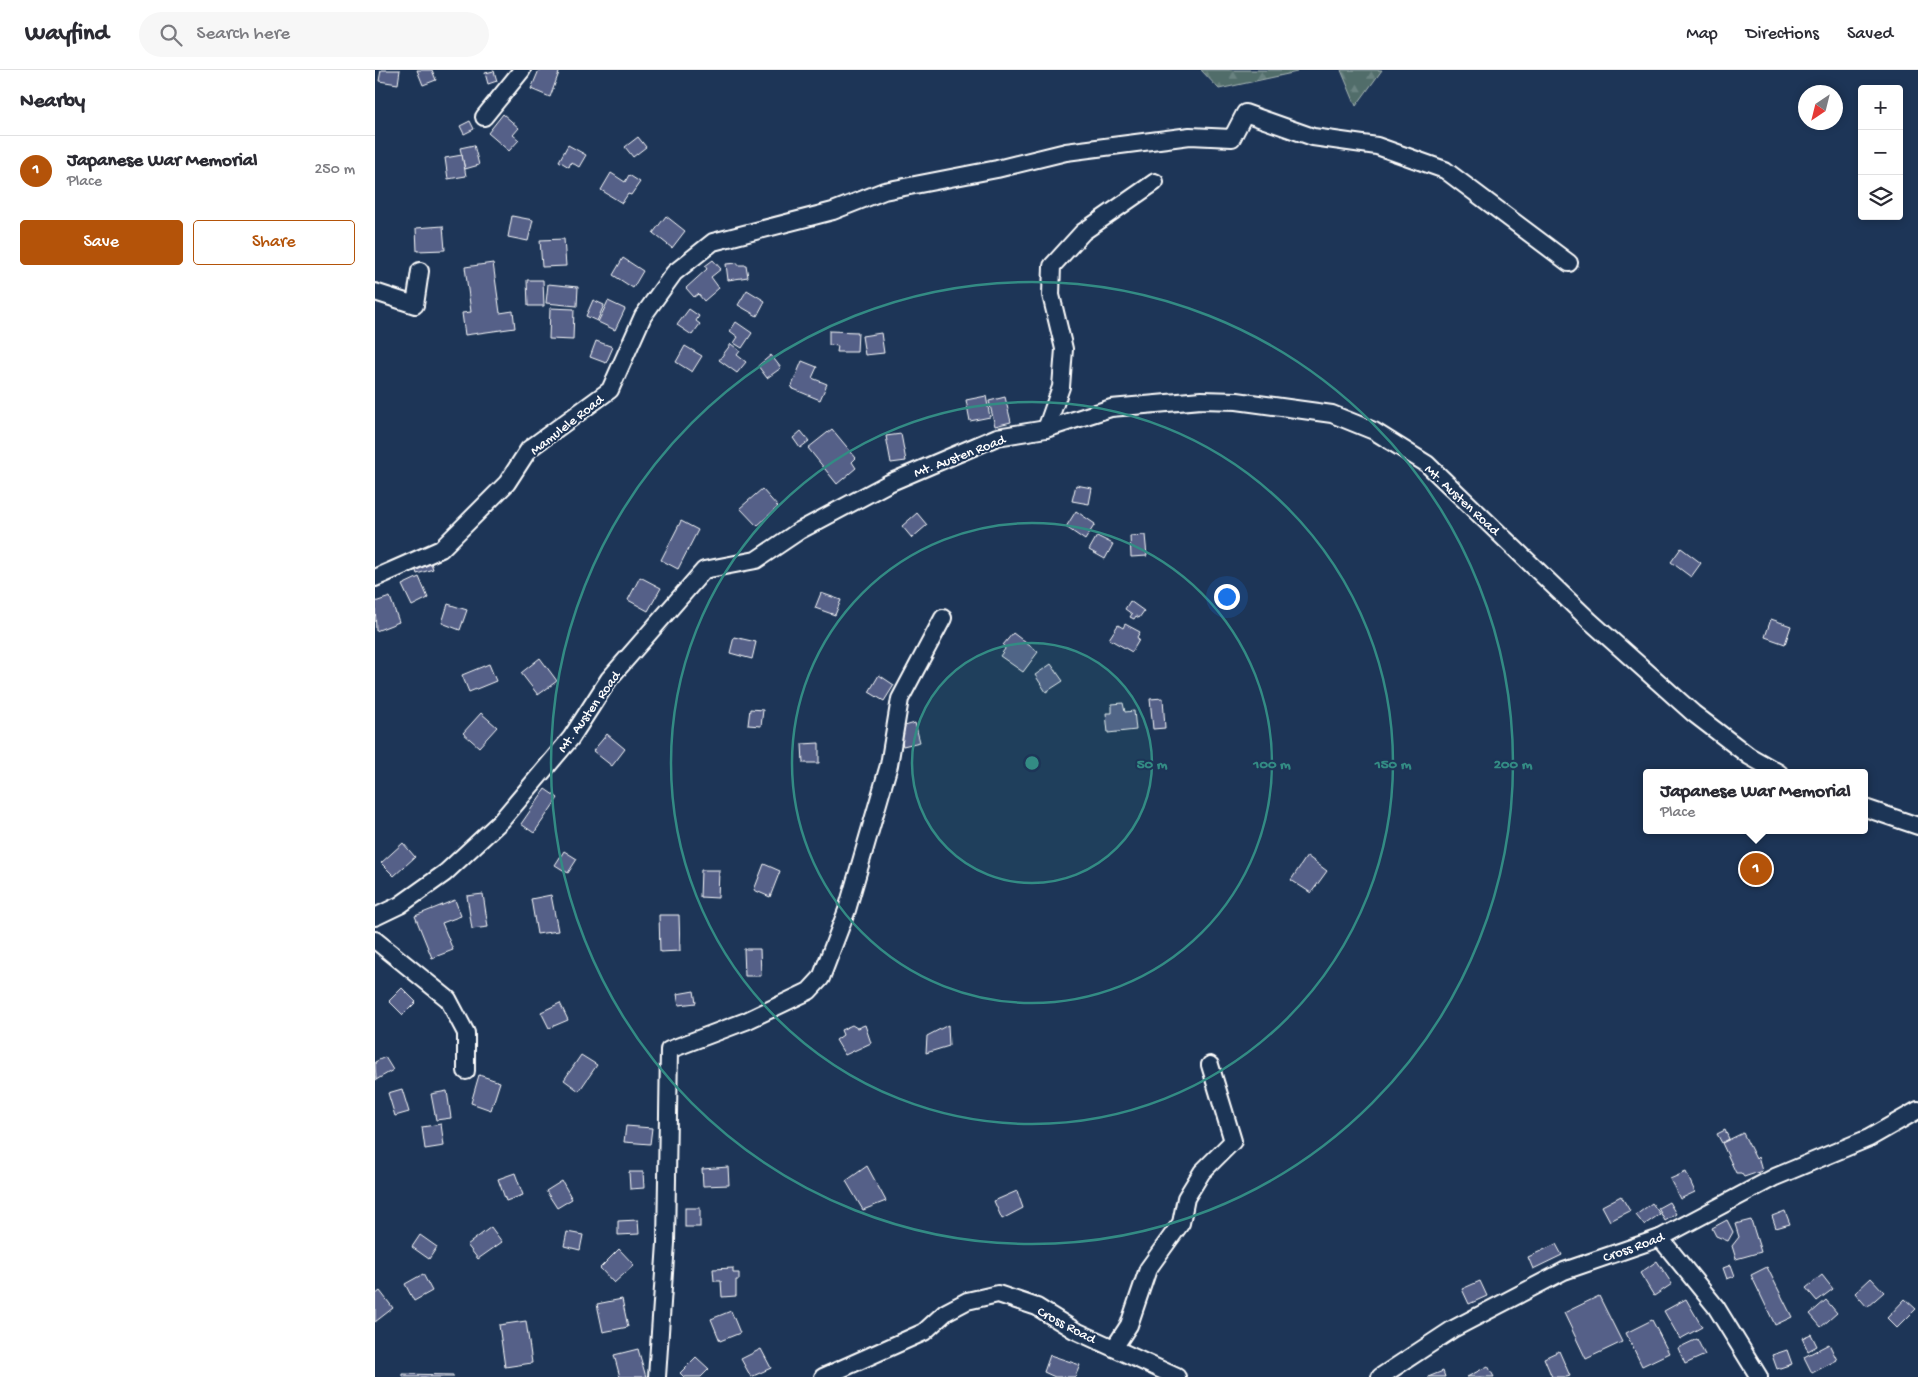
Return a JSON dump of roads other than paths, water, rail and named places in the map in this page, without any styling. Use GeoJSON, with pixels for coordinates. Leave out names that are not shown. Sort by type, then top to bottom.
{"type":"FeatureCollection","features":[{"type":"Feature","properties":{"kind":"street"},"geometry":{"type":"LineString","coordinates":[[484,117],[522,70]]}},
{"type":"Feature","properties":{"kind":"street","name":"Mamulele Road"},"geometry":{"type":"LineString","coordinates":[[375,578],[441,549],[507,483],[529,449],[610,390],[643,316],[674,273],[713,242],[833,211],[885,191],[997,169],[1066,152],[1190,136],[1232,138],[1245,113],[1313,137],[1377,146],[1445,170],[1569,263]]}},
{"type":"Feature","properties":{"kind":"street"},"geometry":{"type":"LineString","coordinates":[[1046,429],[1061,387],[1064,349],[1051,295],[1053,266],[1083,232],[1155,182]]}},
{"type":"Feature","properties":{"kind":"street"},"geometry":{"type":"LineString","coordinates":[[375,292],[415,305],[420,271]]}},
{"type":"Feature","properties":{"kind":"street","name":"Mt. Austen Road"},"geometry":{"type":"LineString","coordinates":[[375,917],[400,905],[445,872],[501,821],[571,738],[609,679],[704,570],[756,560],[799,530],[889,483],[997,437],[1046,429],[1111,408],[1201,400],[1237,401],[1332,414],[1374,431],[1427,464],[1648,673],[1693,713],[1742,751],[1772,769]]}},
{"type":"Feature","properties":{"kind":"street"},"geometry":{"type":"LineString","coordinates":[[657,1377],[666,1242],[669,1050],[746,1021],[809,991],[821,978],[847,910],[889,765],[900,699],[943,618]]}},
{"type":"Feature","properties":{"kind":"street"},"geometry":{"type":"LineString","coordinates":[[1868,809],[1918,826]]}},
{"type":"Feature","properties":{"kind":"street"},"geometry":{"type":"LineString","coordinates":[[375,940],[448,999],[466,1033],[466,1071]]}},
{"type":"Feature","properties":{"kind":"street"},"geometry":{"type":"LineString","coordinates":[[1114,1348],[1129,1325],[1148,1269],[1181,1223],[1190,1191],[1202,1172],[1233,1141],[1210,1065]]}},
{"type":"Feature","properties":{"kind":"street","name":"Cross Road"},"geometry":{"type":"LineString","coordinates":[[1380,1377],[1453,1329],[1564,1271],[1660,1238],[1767,1181],[1869,1138],[1918,1110]]}},
{"type":"Feature","properties":{"kind":"street"},"geometry":{"type":"LineString","coordinates":[[1660,1238],[1716,1307],[1759,1377]]}},
{"type":"Feature","properties":{"kind":"street","name":"Cross Road"},"geometry":{"type":"LineString","coordinates":[[823,1377],[924,1332],[946,1312],[967,1301],[998,1294],[1037,1307],[1075,1330],[1177,1377]]}},
{"type":"Feature","properties":{"kind":"place","name":"Japanese War Memorial"},"geometry":{"type":"Point","coordinates":[1756,869]}}]}
